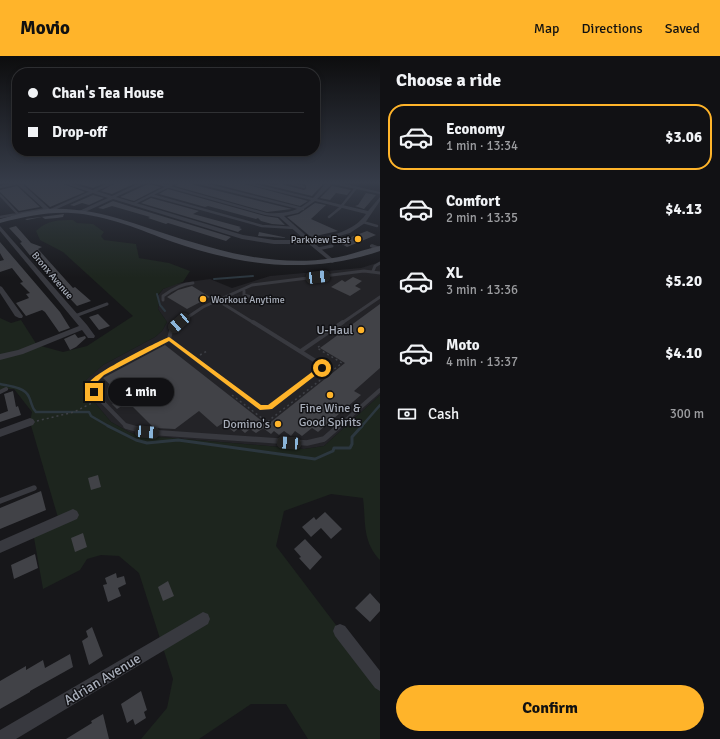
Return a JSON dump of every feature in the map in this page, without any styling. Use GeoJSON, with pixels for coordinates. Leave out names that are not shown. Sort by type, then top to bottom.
{"type":"FeatureCollection","features":[{"type":"Feature","properties":{"kind":"street"},"geometry":{"type":"LineString","coordinates":[[0,221],[26,214]]}},
{"type":"Feature","properties":{"kind":"street"},"geometry":{"type":"LineString","coordinates":[[94,214],[102,215],[186,243],[250,260],[276,263],[310,263],[352,257],[378,248]]}},
{"type":"Feature","properties":{"kind":"street"},"geometry":{"type":"LineString","coordinates":[[166,214],[242,237],[274,242],[310,242],[348,232],[363,222],[368,214]]}},
{"type":"Feature","properties":{"kind":"street"},"geometry":{"type":"LineString","coordinates":[[267,214],[284,214]]}},
{"type":"Feature","properties":{"kind":"street"},"geometry":{"type":"LineString","coordinates":[[280,215],[331,260]]}},
{"type":"Feature","properties":{"kind":"street","name":"Bronx Avenue"},"geometry":{"type":"LineString","coordinates":[[0,228],[92,336]]}},
{"type":"Feature","properties":{"kind":"street"},"geometry":{"type":"LineString","coordinates":[[0,288],[19,316]]}},
{"type":"Feature","properties":{"kind":"street"},"geometry":{"type":"LineString","coordinates":[[0,357],[20,352],[84,327]]}},
{"type":"Feature","properties":{"kind":"street"},"geometry":{"type":"LineString","coordinates":[[0,432],[30,422]]}},
{"type":"Feature","properties":{"kind":"street"},"geometry":{"type":"LineString","coordinates":[[0,547],[73,515]]}},
{"type":"Feature","properties":{"kind":"street","name":"Adrian Avenue"},"geometry":{"type":"LineString","coordinates":[[0,739],[203,619]]}},
{"type":"Feature","properties":{"kind":"street"},"geometry":{"type":"LineString","coordinates":[[340,631],[380,683]]}},
{"type":"Feature","properties":{"kind":"lane"},"geometry":{"type":"LineString","coordinates":[[0,217],[13,214]]}},
{"type":"Feature","properties":{"kind":"lane"},"geometry":{"type":"LineString","coordinates":[[219,214],[262,226],[295,228]]}},
{"type":"Feature","properties":{"kind":"lane"},"geometry":{"type":"LineString","coordinates":[[329,217],[334,214]]}},
{"type":"Feature","properties":{"kind":"lane"},"geometry":{"type":"LineString","coordinates":[[363,222],[377,226]]}},
{"type":"Feature","properties":{"kind":"lane"},"geometry":{"type":"LineString","coordinates":[[318,249],[332,246]]}},
{"type":"Feature","properties":{"kind":"lane"},"geometry":{"type":"LineString","coordinates":[[373,271],[375,266],[380,263]]}},
{"type":"Feature","properties":{"kind":"lane"},"geometry":{"type":"LineString","coordinates":[[169,339],[169,334],[179,323],[195,312],[217,300],[254,284],[373,271],[380,273]]}},
{"type":"Feature","properties":{"kind":"lane"},"geometry":{"type":"LineString","coordinates":[[163,300],[163,296],[168,292],[183,284],[193,283]]}},
{"type":"Feature","properties":{"kind":"lane"},"geometry":{"type":"LineString","coordinates":[[244,291],[244,294],[251,298],[258,299]]}},
{"type":"Feature","properties":{"kind":"lane"},"geometry":{"type":"LineString","coordinates":[[301,351],[380,297]]}},
{"type":"Feature","properties":{"kind":"lane"},"geometry":{"type":"LineString","coordinates":[[169,339],[254,404],[265,408],[270,408],[322,368],[322,365],[319,362],[217,300]]}},
{"type":"Feature","properties":{"kind":"lane"},"geometry":{"type":"LineString","coordinates":[[75,316],[107,304]]}},
{"type":"Feature","properties":{"kind":"lane"},"geometry":{"type":"LineString","coordinates":[[169,339],[96,378],[92,386],[99,397],[121,422],[134,430],[228,439],[307,443],[324,440],[380,390]]}},
{"type":"Feature","properties":{"kind":"lane"},"geometry":{"type":"LineString","coordinates":[[0,392],[6,389]]}},
{"type":"Feature","properties":{"kind":"lane"},"geometry":{"type":"LineString","coordinates":[[0,501],[34,488]]}},
{"type":"Feature","properties":{"kind":"path"},"geometry":{"type":"LineString","coordinates":[[231,395],[267,422],[342,363],[317,348],[323,344]]}},
{"type":"Feature","properties":{"kind":"path"},"geometry":{"type":"LineString","coordinates":[[30,422],[80,410],[99,397]]}},
{"type":"Feature","properties":{"kind":"shaded area"},"geometry":{"type":"Polygon","coordinates":[[[73,220],[77,223],[93,224],[104,232],[101,236],[104,240],[136,244],[139,258],[169,263],[190,271],[183,282],[163,289],[157,296],[159,302],[158,309],[167,322],[162,331],[155,337],[103,365],[82,384],[86,398],[96,404],[111,422],[129,432],[145,438],[160,437],[304,449],[324,446],[380,395],[380,560],[370,546],[366,531],[363,498],[331,494],[284,511],[276,546],[380,683],[380,739],[308,739],[286,704],[251,704],[199,739],[141,739],[167,708],[173,679],[139,573],[119,556],[101,555],[87,559],[80,570],[43,589],[33,532],[59,521],[30,422],[32,412],[14,389],[6,389],[0,392],[0,318],[11,323],[21,320],[37,345],[63,352],[87,346],[133,316],[63,252],[40,240],[36,231],[40,227],[49,223],[73,220]]]}},
{"type":"Feature","properties":{"kind":"shaded area"},"geometry":{"type":"Polygon","coordinates":[[[380,262],[380,395],[324,446],[304,449],[160,437],[145,438],[129,432],[111,422],[96,404],[86,398],[82,384],[90,376],[103,365],[155,337],[162,331],[167,322],[158,309],[159,302],[157,297],[163,289],[174,284],[210,279],[232,288],[270,276],[361,268],[380,262]]]}},
{"type":"Feature","properties":{"kind":"building"},"geometry":{"type":"Polygon","coordinates":[[[64,214],[63,217],[57,218],[45,219],[42,217],[27,220],[25,219],[64,214]]]}},
{"type":"Feature","properties":{"kind":"building"},"geometry":{"type":"Polygon","coordinates":[[[139,214],[155,214],[231,237],[226,241],[148,218],[150,217],[139,214]]]}},
{"type":"Feature","properties":{"kind":"building"},"geometry":{"type":"Polygon","coordinates":[[[177,214],[193,214],[241,227],[239,228],[242,229],[238,232],[177,214]]]}},
{"type":"Feature","properties":{"kind":"building"},"geometry":{"type":"Polygon","coordinates":[[[237,214],[257,214],[278,218],[285,225],[272,224],[261,221],[258,218],[256,219],[237,214]]]}},
{"type":"Feature","properties":{"kind":"building"},"geometry":{"type":"Polygon","coordinates":[[[299,214],[316,214],[311,219],[338,231],[311,237],[287,217],[299,214]]]}},
{"type":"Feature","properties":{"kind":"building"},"geometry":{"type":"Polygon","coordinates":[[[16,226],[31,243],[42,247],[38,249],[73,288],[75,287],[91,301],[77,306],[32,258],[20,243],[22,242],[9,228],[16,226]]]}},
{"type":"Feature","properties":{"kind":"building","name":"Parkview East"},"geometry":{"type":"Polygon","coordinates":[[[367,231],[376,235],[347,247],[338,242],[367,231]]]}},
{"type":"Feature","properties":{"kind":"building"},"geometry":{"type":"Polygon","coordinates":[[[259,232],[288,238],[258,236],[259,232]]]}},
{"type":"Feature","properties":{"kind":"building"},"geometry":{"type":"Polygon","coordinates":[[[0,242],[60,312],[70,328],[59,332],[42,310],[26,316],[16,303],[29,298],[26,294],[30,293],[20,283],[23,282],[12,268],[0,272],[0,261],[4,260],[0,253],[0,242]]]}},
{"type":"Feature","properties":{"kind":"building"},"geometry":{"type":"Polygon","coordinates":[[[353,277],[362,281],[355,286],[361,289],[350,296],[331,287],[342,280],[345,282],[353,277]]]}},
{"type":"Feature","properties":{"kind":"building"},"geometry":{"type":"Polygon","coordinates":[[[192,286],[210,297],[187,309],[167,297],[178,290],[192,286]]]}},
{"type":"Feature","properties":{"kind":"building"},"geometry":{"type":"Polygon","coordinates":[[[380,304],[380,368],[354,391],[361,395],[318,432],[312,428],[302,436],[295,431],[291,436],[284,431],[279,435],[274,431],[271,434],[263,428],[256,433],[250,429],[245,433],[239,428],[234,432],[223,423],[217,427],[199,411],[175,429],[154,428],[128,402],[117,409],[112,404],[123,397],[103,378],[165,345],[267,425],[345,363],[320,348],[380,304]]]}},
{"type":"Feature","properties":{"kind":"building"},"geometry":{"type":"Polygon","coordinates":[[[98,314],[110,326],[99,330],[89,317],[98,314]]]}},
{"type":"Feature","properties":{"kind":"building"},"geometry":{"type":"Polygon","coordinates":[[[75,334],[78,338],[85,336],[86,338],[70,350],[64,339],[75,334]]]}},
{"type":"Feature","properties":{"kind":"building"},"geometry":{"type":"Polygon","coordinates":[[[13,391],[16,407],[18,406],[21,415],[0,422],[0,414],[8,411],[4,394],[13,391]]]}},
{"type":"Feature","properties":{"kind":"building"},"geometry":{"type":"Polygon","coordinates":[[[98,475],[101,487],[91,490],[88,478],[98,475]]]}},
{"type":"Feature","properties":{"kind":"building"},"geometry":{"type":"Polygon","coordinates":[[[41,491],[46,510],[0,529],[0,508],[41,491]]]}},
{"type":"Feature","properties":{"kind":"building"},"geometry":{"type":"Polygon","coordinates":[[[325,512],[342,529],[331,539],[321,528],[311,537],[302,527],[314,517],[316,520],[325,512]]]}},
{"type":"Feature","properties":{"kind":"building"},"geometry":{"type":"Polygon","coordinates":[[[83,533],[87,547],[75,552],[71,538],[83,533]]]}},
{"type":"Feature","properties":{"kind":"building"},"geometry":{"type":"Polygon","coordinates":[[[305,539],[322,557],[310,570],[299,558],[301,557],[294,549],[305,539]]]}},
{"type":"Feature","properties":{"kind":"building"},"geometry":{"type":"Polygon","coordinates":[[[35,554],[38,568],[14,579],[11,565],[35,554]]]}},
{"type":"Feature","properties":{"kind":"building"},"geometry":{"type":"Polygon","coordinates":[[[116,573],[117,578],[124,576],[126,584],[118,588],[121,596],[108,602],[103,585],[107,584],[105,578],[116,573]]]}},
{"type":"Feature","properties":{"kind":"building"},"geometry":{"type":"Polygon","coordinates":[[[168,581],[174,596],[163,601],[158,587],[168,581]]]}},
{"type":"Feature","properties":{"kind":"building"},"geometry":{"type":"Polygon","coordinates":[[[370,593],[380,604],[380,611],[370,622],[355,608],[370,593]]]}},
{"type":"Feature","properties":{"kind":"building"},"geometry":{"type":"Polygon","coordinates":[[[92,627],[103,656],[89,665],[82,641],[88,637],[86,631],[92,627]]]}},
{"type":"Feature","properties":{"kind":"building"},"geometry":{"type":"Polygon","coordinates":[[[70,654],[73,667],[0,709],[0,681],[26,666],[26,670],[43,660],[45,668],[70,654]]]}},
{"type":"Feature","properties":{"kind":"building"},"geometry":{"type":"Polygon","coordinates":[[[141,691],[147,710],[144,712],[146,718],[135,725],[133,719],[127,723],[121,704],[141,691]]]}},
{"type":"Feature","properties":{"kind":"building"},"geometry":{"type":"Polygon","coordinates":[[[103,714],[109,739],[66,739],[92,723],[91,721],[103,714]]]}},
{"type":"Feature","properties":{"kind":"waterway"},"geometry":{"type":"LineString","coordinates":[[214,279],[253,276]]}},
{"type":"Feature","properties":{"kind":"waterway"},"geometry":{"type":"LineString","coordinates":[[157,294],[160,305],[165,311]]}},
{"type":"Feature","properties":{"kind":"waterway"},"geometry":{"type":"LineString","coordinates":[[0,384],[24,391],[29,397],[32,407],[36,412],[89,412],[91,416],[110,427]]}},
{"type":"Feature","properties":{"kind":"waterway"},"geometry":{"type":"LineString","coordinates":[[361,427],[380,405]]}},
{"type":"Feature","properties":{"kind":"waterway"},"geometry":{"type":"LineString","coordinates":[[110,427],[136,440],[147,443],[178,440],[315,459],[333,451],[334,448],[350,448],[352,444],[352,437],[362,426]]}},
{"type":"Feature","properties":{"kind":"place","name":"Parkview East"},"geometry":{"type":"Point","coordinates":[358,239]}},
{"type":"Feature","properties":{"kind":"place","name":"Workout Anytime"},"geometry":{"type":"Point","coordinates":[203,299]}},
{"type":"Feature","properties":{"kind":"place","name":"U-Haul"},"geometry":{"type":"Point","coordinates":[361,330]}},
{"type":"Feature","properties":{"kind":"place","name":"Fine Wine & Good Spirits"},"geometry":{"type":"Point","coordinates":[330,395]}},
{"type":"Feature","properties":{"kind":"place","name":"Domino's"},"geometry":{"type":"Point","coordinates":[278,424]}},
{"type":"Feature","properties":{"kind":"route"},"geometry":{"type":"LineString","coordinates":[[94,392],[92,386],[96,378],[169,339],[260,408],[270,408],[322,368]]}}]}
